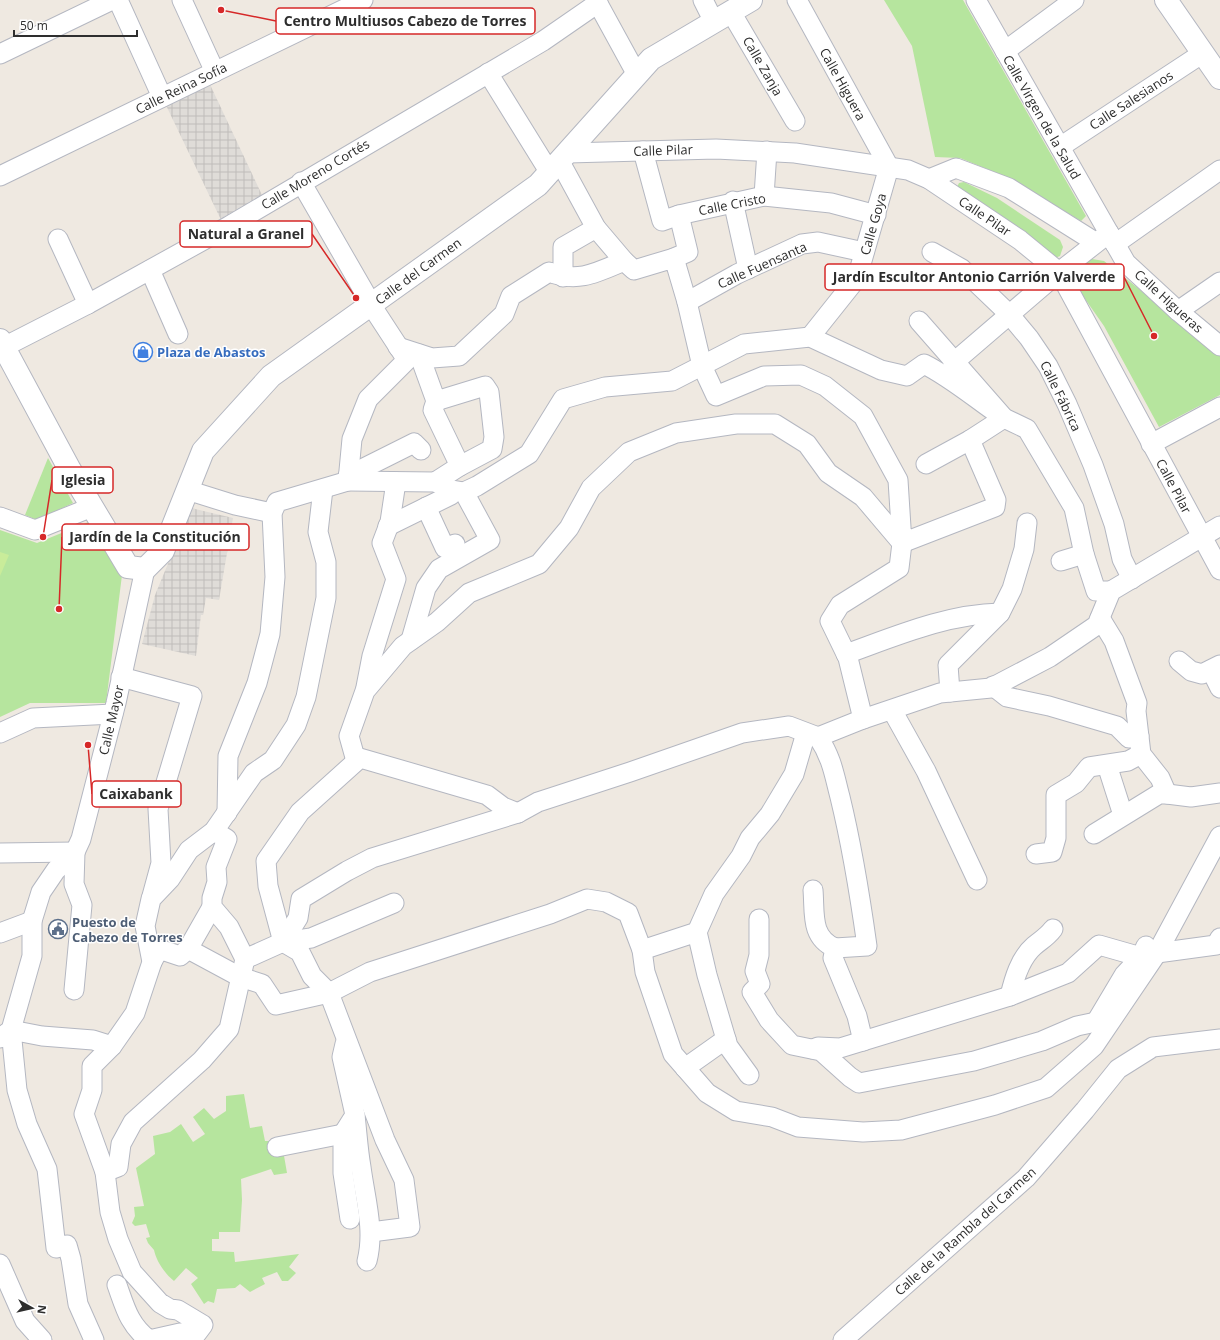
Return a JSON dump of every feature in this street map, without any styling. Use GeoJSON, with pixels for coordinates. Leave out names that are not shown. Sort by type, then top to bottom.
{"type":"FeatureCollection","features":[{"type":"Feature","properties":{"kind":"street"},"geometry":{"type":"LineString","coordinates":[[0,54],[112,0]]}},
{"type":"Feature","properties":{"kind":"street"},"geometry":{"type":"LineString","coordinates":[[118,0],[162,97]]}},
{"type":"Feature","properties":{"kind":"street"},"geometry":{"type":"LineString","coordinates":[[182,0],[215,72]]}},
{"type":"Feature","properties":{"kind":"street","name":"Calle Reina Sofía"},"geometry":{"type":"LineString","coordinates":[[0,176],[162,97],[187,79],[215,72],[363,0]]}},
{"type":"Feature","properties":{"kind":"street","name":"Calle Zanja"},"geometry":{"type":"LineString","coordinates":[[703,0],[722,17],[795,121]]}},
{"type":"Feature","properties":{"kind":"street","name":"Calle del Carmen"},"geometry":{"type":"LineString","coordinates":[[136,568],[162,550],[203,451],[271,376],[538,184],[559,163],[636,73],[651,59],[751,0]]}},
{"type":"Feature","properties":{"kind":"street","name":"Calle Higuera"},"geometry":{"type":"LineString","coordinates":[[797,0],[889,167]]}},
{"type":"Feature","properties":{"kind":"street","name":"Calle Virgen de la Salud"},"geometry":{"type":"LineString","coordinates":[[976,0],[1060,147],[1106,240]]}},
{"type":"Feature","properties":{"kind":"street"},"geometry":{"type":"LineString","coordinates":[[1005,51],[1074,0]]}},
{"type":"Feature","properties":{"kind":"street"},"geometry":{"type":"LineString","coordinates":[[1166,0],[1220,78]]}},
{"type":"Feature","properties":{"kind":"street"},"geometry":{"type":"LineString","coordinates":[[597,1],[636,73]]}},
{"type":"Feature","properties":{"kind":"street","name":"Calle Moreno Cortés"},"geometry":{"type":"LineString","coordinates":[[1,345],[88,304],[229,226],[301,182],[543,41],[597,1]]}},
{"type":"Feature","properties":{"kind":"street","name":"Calle Salesianos"},"geometry":{"type":"LineString","coordinates":[[1060,147],[1203,53]]}},
{"type":"Feature","properties":{"kind":"street"},"geometry":{"type":"LineString","coordinates":[[488,73],[559,163],[596,228],[624,262],[634,270],[674,258],[688,252],[679,215]]}},
{"type":"Feature","properties":{"kind":"street","name":"Calle Pilar"},"geometry":{"type":"LineString","coordinates":[[559,163],[643,151],[716,149],[795,153],[908,170],[930,179],[1020,240],[1059,272],[1220,570]]}},
{"type":"Feature","properties":{"kind":"street","name":"Calle Cristo"},"geometry":{"type":"LineString","coordinates":[[643,151],[662,221],[733,201],[764,196],[832,203],[876,214]]}},
{"type":"Feature","properties":{"kind":"street"},"geometry":{"type":"LineString","coordinates":[[764,196],[767,152]]}},
{"type":"Feature","properties":{"kind":"street","name":"Calle Goya"},"geometry":{"type":"LineString","coordinates":[[810,337],[857,278],[889,167]]}},
{"type":"Feature","properties":{"kind":"street"},"geometry":{"type":"LineString","coordinates":[[930,179],[956,168],[1009,188],[1106,240]]}},
{"type":"Feature","properties":{"kind":"street"},"geometry":{"type":"LineString","coordinates":[[953,363],[1059,272],[1106,240],[1220,170]]}},
{"type":"Feature","properties":{"kind":"street"},"geometry":{"type":"LineString","coordinates":[[301,182],[371,304],[408,354],[436,401],[433,410],[460,466]]}},
{"type":"Feature","properties":{"kind":"street"},"geometry":{"type":"LineString","coordinates":[[733,201],[748,269]]}},
{"type":"Feature","properties":{"kind":"street"},"geometry":{"type":"LineString","coordinates":[[563,277],[563,247],[596,228]]}},
{"type":"Feature","properties":{"kind":"street"},"geometry":{"type":"LineString","coordinates":[[58,239],[88,304]]}},
{"type":"Feature","properties":{"kind":"street","name":"Calle Higueras"},"geometry":{"type":"LineString","coordinates":[[1106,240],[1126,263],[1178,311],[1220,346]]}},
{"type":"Feature","properties":{"kind":"street","name":"Calle Fuensanta"},"geometry":{"type":"LineString","coordinates":[[687,302],[748,269],[802,244],[818,242],[864,252]]}},
{"type":"Feature","properties":{"kind":"street","name":"Calle Fábrica"},"geometry":{"type":"LineString","coordinates":[[932,252],[962,269],[1009,314],[1029,338],[1048,366],[1067,404],[1093,465],[1114,524],[1122,560],[1132,579]]}},
{"type":"Feature","properties":{"kind":"street"},"geometry":{"type":"LineString","coordinates":[[674,258],[687,302],[702,366],[716,396],[764,376],[801,375],[825,386],[863,416],[898,480],[902,543],[899,568],[840,605],[830,621],[846,654],[863,719]]}},
{"type":"Feature","properties":{"kind":"street"},"geometry":{"type":"LineString","coordinates":[[408,354],[432,358],[459,356],[504,314],[511,296],[549,272],[563,277],[586,277],[624,262]]}},
{"type":"Feature","properties":{"kind":"street"},"geometry":{"type":"LineString","coordinates":[[150,270],[178,334]]}},
{"type":"Feature","properties":{"kind":"street"},"geometry":{"type":"LineString","coordinates":[[1178,311],[1220,282]]}},
{"type":"Feature","properties":{"kind":"street"},"geometry":{"type":"LineString","coordinates":[[919,321],[953,363],[1004,418]]}},
{"type":"Feature","properties":{"kind":"street"},"geometry":{"type":"LineString","coordinates":[[348,478],[450,488],[477,486],[529,454],[563,399],[605,387],[672,381],[744,344],[810,337],[881,370],[907,376],[924,364],[941,373],[968,394],[1004,418],[1027,429],[1074,508],[1084,554],[1096,591],[1111,591],[1220,526]]}},
{"type":"Feature","properties":{"kind":"street"},"geometry":{"type":"LineString","coordinates":[[1,345],[92,507],[136,568]]}},
{"type":"Feature","properties":{"kind":"street"},"geometry":{"type":"LineString","coordinates":[[348,478],[352,439],[368,399],[408,354]]}},
{"type":"Feature","properties":{"kind":"street"},"geometry":{"type":"LineString","coordinates":[[388,526],[451,495],[450,488],[460,466],[492,449],[494,437],[489,392],[485,386],[436,401]]}},
{"type":"Feature","properties":{"kind":"street"},"geometry":{"type":"LineString","coordinates":[[1151,444],[1220,407]]}},
{"type":"Feature","properties":{"kind":"street"},"geometry":{"type":"LineString","coordinates":[[926,464],[970,440],[1004,418]]}},
{"type":"Feature","properties":{"kind":"street"},"geometry":{"type":"LineString","coordinates":[[365,691],[402,646],[437,622],[469,593],[540,564],[569,528],[591,488],[629,452],[676,433],[736,424],[775,424],[808,444],[828,473],[863,497],[902,543]]}},
{"type":"Feature","properties":{"kind":"street"},"geometry":{"type":"LineString","coordinates":[[902,543],[995,507],[996,500],[970,440]]}},
{"type":"Feature","properties":{"kind":"street"},"geometry":{"type":"LineString","coordinates":[[227,814],[228,756],[257,683],[270,634],[275,577],[272,513],[277,502],[323,489],[348,478],[414,443],[421,450]]}},
{"type":"Feature","properties":{"kind":"street"},"geometry":{"type":"LineString","coordinates":[[356,761],[349,736],[365,691],[372,656],[396,579],[382,543],[388,526],[396,482]]}},
{"type":"Feature","properties":{"kind":"street"},"geometry":{"type":"LineString","coordinates":[[411,640],[426,588],[439,569],[490,540],[450,488]]}},
{"type":"Feature","properties":{"kind":"street"},"geometry":{"type":"LineString","coordinates":[[151,899],[170,880],[190,850],[214,830],[227,814],[254,773],[273,760],[292,733],[306,697],[326,598],[326,562],[318,532],[323,489]]}},
{"type":"Feature","properties":{"kind":"street"},"geometry":{"type":"LineString","coordinates":[[187,490],[235,505],[272,513]]}},
{"type":"Feature","properties":{"kind":"street"},"geometry":{"type":"LineString","coordinates":[[0,517],[35,530],[92,507]]}},
{"type":"Feature","properties":{"kind":"street"},"geometry":{"type":"LineString","coordinates":[[426,507],[445,548],[455,544]]}},
{"type":"Feature","properties":{"kind":"street"},"geometry":{"type":"LineString","coordinates":[[950,692],[948,665],[1000,613],[1012,590],[1024,549],[1027,523]]}},
{"type":"Feature","properties":{"kind":"street"},"geometry":{"type":"LineString","coordinates":[[1061,561],[1084,554]]}},
{"type":"Feature","properties":{"kind":"street","name":"Calle Mayor"},"geometry":{"type":"LineString","coordinates":[[5,1034],[32,956],[32,921],[42,892],[56,870],[75,852],[81,839],[121,677],[136,568]]}},
{"type":"Feature","properties":{"kind":"street"},"geometry":{"type":"LineString","coordinates":[[749,1075],[728,1046],[707,975],[697,932],[714,894],[741,856],[750,838],[770,814],[794,774],[812,735],[940,693],[993,686],[1050,657],[1097,625],[1111,591]]}},
{"type":"Feature","properties":{"kind":"street"},"geometry":{"type":"LineString","coordinates":[[846,654],[921,627],[982,613],[1000,613]]}},
{"type":"Feature","properties":{"kind":"street"},"geometry":{"type":"LineString","coordinates":[[1100,618],[1114,641],[1138,702],[1136,711],[1140,745],[1160,778],[1167,794]]}},
{"type":"Feature","properties":{"kind":"street"},"geometry":{"type":"LineString","coordinates":[[1179,661],[1191,671],[1202,674],[1215,667],[1220,688]]}},
{"type":"Feature","properties":{"kind":"street"},"geometry":{"type":"LineString","coordinates":[[121,677],[192,696],[158,809],[162,863],[151,899],[145,926],[152,962]]}},
{"type":"Feature","properties":{"kind":"street"},"geometry":{"type":"LineString","coordinates":[[993,686],[1007,697],[1049,706],[1117,726],[1129,738],[1140,745]]}},
{"type":"Feature","properties":{"kind":"street"},"geometry":{"type":"LineString","coordinates":[[892,710],[926,771],[977,880]]}},
{"type":"Feature","properties":{"kind":"street"},"geometry":{"type":"LineString","coordinates":[[0,733],[34,718],[113,714]]}},
{"type":"Feature","properties":{"kind":"street"},"geometry":{"type":"LineString","coordinates":[[283,942],[298,918],[301,899],[347,871],[372,858],[518,813],[538,802],[742,733],[789,726],[812,735],[828,753],[854,860],[867,946],[835,948],[826,944],[817,933],[813,890]]}},
{"type":"Feature","properties":{"kind":"street"},"geometry":{"type":"LineString","coordinates":[[1036,854],[1052,852],[1056,838],[1056,794],[1076,783],[1089,766],[1107,765],[1128,761],[1140,745]]}},
{"type":"Feature","properties":{"kind":"street"},"geometry":{"type":"LineString","coordinates":[[371,1232],[410,1227],[404,1180],[385,1140],[329,993],[312,976],[300,952],[283,942],[268,886],[266,861],[300,812],[360,758],[487,795],[503,807],[518,813]]}},
{"type":"Feature","properties":{"kind":"street"},"geometry":{"type":"LineString","coordinates":[[1107,765],[1123,815]]}},
{"type":"Feature","properties":{"kind":"street"},"geometry":{"type":"LineString","coordinates":[[1094,834],[1159,794],[1191,797],[1220,793]]}},
{"type":"Feature","properties":{"kind":"street"},"geometry":{"type":"LineString","coordinates":[[1064,1072],[1124,975],[1149,955],[1198,853],[1216,830],[1220,829]]}},
{"type":"Feature","properties":{"kind":"street"},"geometry":{"type":"LineString","coordinates":[[117,1285],[130,1319],[138,1331],[150,1340],[180,1333],[197,1333],[203,1325],[178,1310],[170,1309],[160,1303],[132,1272],[118,1239],[110,1212],[105,1172],[84,1114],[92,1090],[92,1066],[112,1046],[135,1013],[152,962],[158,949],[180,956],[188,949],[212,907],[212,898],[217,882],[216,867],[227,839],[214,830]]}},
{"type":"Feature","properties":{"kind":"street"},"geometry":{"type":"LineString","coordinates":[[188,949],[240,977],[262,984],[276,1005],[329,993],[370,972],[550,914],[587,899],[606,902],[628,913],[642,950],[646,972],[673,1054],[707,1093],[736,1111],[772,1116],[798,1127],[863,1132],[901,1130],[995,1105],[1046,1088],[1094,1046],[1220,836]]}},
{"type":"Feature","properties":{"kind":"street"},"geometry":{"type":"LineString","coordinates":[[0,853],[75,852],[74,884],[82,905],[74,990]]}},
{"type":"Feature","properties":{"kind":"street"},"geometry":{"type":"LineString","coordinates":[[245,959],[283,942],[311,938],[394,903]]}},
{"type":"Feature","properties":{"kind":"street"},"geometry":{"type":"LineString","coordinates":[[105,1172],[118,1167],[121,1144],[133,1122],[202,1060],[229,1029],[245,959],[229,926],[212,907]]}},
{"type":"Feature","properties":{"kind":"street"},"geometry":{"type":"LineString","coordinates":[[759,919],[759,954],[755,971],[760,984],[752,992],[769,1020],[792,1045],[821,1051],[850,1077],[859,1083],[974,1061],[1042,1041],[1076,1026],[1096,1022]]}},
{"type":"Feature","properties":{"kind":"street"},"geometry":{"type":"LineString","coordinates":[[0,933],[32,921]]}},
{"type":"Feature","properties":{"kind":"street"},"geometry":{"type":"LineString","coordinates":[[1010,996],[1014,977],[1027,954],[1047,937],[1053,929]]}},
{"type":"Feature","properties":{"kind":"street"},"geometry":{"type":"LineString","coordinates":[[642,950],[697,932]]}},
{"type":"Feature","properties":{"kind":"street"},"geometry":{"type":"LineString","coordinates":[[813,1049],[818,1047],[840,1048],[863,1042],[1010,996],[1068,973],[1099,945],[1149,955],[1219,943]]}},
{"type":"Feature","properties":{"kind":"street"},"geometry":{"type":"LineString","coordinates":[[835,948],[833,958],[857,1016],[863,1042]]}},
{"type":"Feature","properties":{"kind":"street"},"geometry":{"type":"LineString","coordinates":[[94,1340],[78,1304],[71,1259],[67,1245],[56,1248],[47,1169],[27,1124],[17,1090],[5,1034],[93,1040],[112,1046]]}},
{"type":"Feature","properties":{"kind":"street"},"geometry":{"type":"LineString","coordinates":[[346,1035],[342,1057],[355,1115],[360,1165],[371,1232],[371,1246],[367,1261]]}},
{"type":"Feature","properties":{"kind":"street"},"geometry":{"type":"LineString","coordinates":[[685,1068],[726,1038]]}},
{"type":"Feature","properties":{"kind":"street","name":"Calle de la Rambla del Carmen"},"geometry":{"type":"LineString","coordinates":[[843,1340],[1026,1178],[1085,1110],[1118,1069],[1153,1047],[1220,1039]]}},
{"type":"Feature","properties":{"kind":"street"},"geometry":{"type":"LineString","coordinates":[[350,1219],[343,1173],[343,1134],[355,1115]]}},
{"type":"Feature","properties":{"kind":"street"},"geometry":{"type":"LineString","coordinates":[[277,1147],[343,1134]]}},
{"type":"Feature","properties":{"kind":"street"},"geometry":{"type":"LineString","coordinates":[[0,1264],[25,1322],[42,1340]]}},
{"type":"Feature","properties":{"kind":"green space"},"geometry":{"type":"Polygon","coordinates":[[[884,0],[963,0],[1086,216],[1081,221],[1009,178],[960,158],[935,157],[912,46],[884,0]]]}},
{"type":"Feature","properties":{"kind":"green space"},"geometry":{"type":"Polygon","coordinates":[[[964,182],[997,198],[1060,240],[1063,247],[1060,256],[1055,258],[957,187],[959,183],[964,182]]]}},
{"type":"Feature","properties":{"kind":"green space"},"geometry":{"type":"Polygon","coordinates":[[[1092,259],[1104,261],[1220,354],[1220,395],[1159,427],[1104,326],[1076,286],[1076,277],[1079,269],[1084,263],[1092,259]]]}},
{"type":"Feature","properties":{"kind":"green space"},"geometry":{"type":"Polygon","coordinates":[[[48,458],[73,503],[37,520],[25,515],[48,458]]]}},
{"type":"Feature","properties":{"kind":"green space"},"geometry":{"type":"Polygon","coordinates":[[[91,521],[122,575],[106,703],[30,703],[0,717],[0,530],[37,543],[91,521]]]}},
{"type":"Feature","properties":{"kind":"green space"},"geometry":{"type":"Polygon","coordinates":[[[0,552],[9,555],[0,576],[0,552]]]}},
{"type":"Feature","properties":{"kind":"green space"},"geometry":{"type":"Polygon","coordinates":[[[244,1094],[250,1128],[262,1126],[265,1141],[275,1141],[283,1150],[287,1173],[274,1175],[271,1169],[241,1179],[242,1200],[240,1232],[219,1232],[219,1239],[212,1239],[212,1251],[234,1252],[235,1262],[299,1254],[289,1267],[296,1273],[288,1281],[282,1281],[277,1272],[262,1278],[265,1284],[250,1292],[240,1284],[235,1288],[217,1289],[214,1303],[208,1301],[204,1304],[191,1284],[198,1278],[186,1268],[174,1281],[161,1266],[154,1250],[148,1243],[146,1238],[150,1237],[146,1224],[135,1226],[132,1223],[135,1216],[134,1207],[144,1206],[136,1168],[155,1154],[153,1136],[170,1132],[181,1124],[193,1142],[205,1134],[193,1117],[204,1108],[214,1119],[226,1111],[226,1096],[244,1094]]]}},
{"type":"Feature","properties":{"kind":"shaded area"},"geometry":{"type":"Polygon","coordinates":[[[206,76],[262,195],[270,200],[222,222],[162,97],[206,76]]]}},
{"type":"Feature","properties":{"kind":"shaded area"},"geometry":{"type":"Polygon","coordinates":[[[191,508],[233,518],[219,600],[206,598],[203,615],[201,615],[196,656],[142,644],[155,595],[191,508]]]}},
{"type":"Feature","properties":{"kind":"place","name":"Centro Multiusos Cabezo de Torres"},"geometry":{"type":"Point","coordinates":[221,10]}},
{"type":"Feature","properties":{"kind":"place","name":"Natural a Granel"},"geometry":{"type":"Point","coordinates":[356,298]}},
{"type":"Feature","properties":{"kind":"place","name":"Jardín Escultor Antonio Carrión Valverde"},"geometry":{"type":"Point","coordinates":[1154,336]}},
{"type":"Feature","properties":{"kind":"place","name":"Plaza de Abastos"},"geometry":{"type":"Point","coordinates":[143,352]}},
{"type":"Feature","properties":{"kind":"place","name":"Iglesia"},"geometry":{"type":"Point","coordinates":[43,537]}},
{"type":"Feature","properties":{"kind":"place","name":"Jardín de la Constitución"},"geometry":{"type":"Point","coordinates":[59,609]}},
{"type":"Feature","properties":{"kind":"place","name":"Caixabank"},"geometry":{"type":"Point","coordinates":[88,745]}},
{"type":"Feature","properties":{"kind":"place","name":"Puesto de Cabezo de Torres"},"geometry":{"type":"Point","coordinates":[58,929]}}]}
